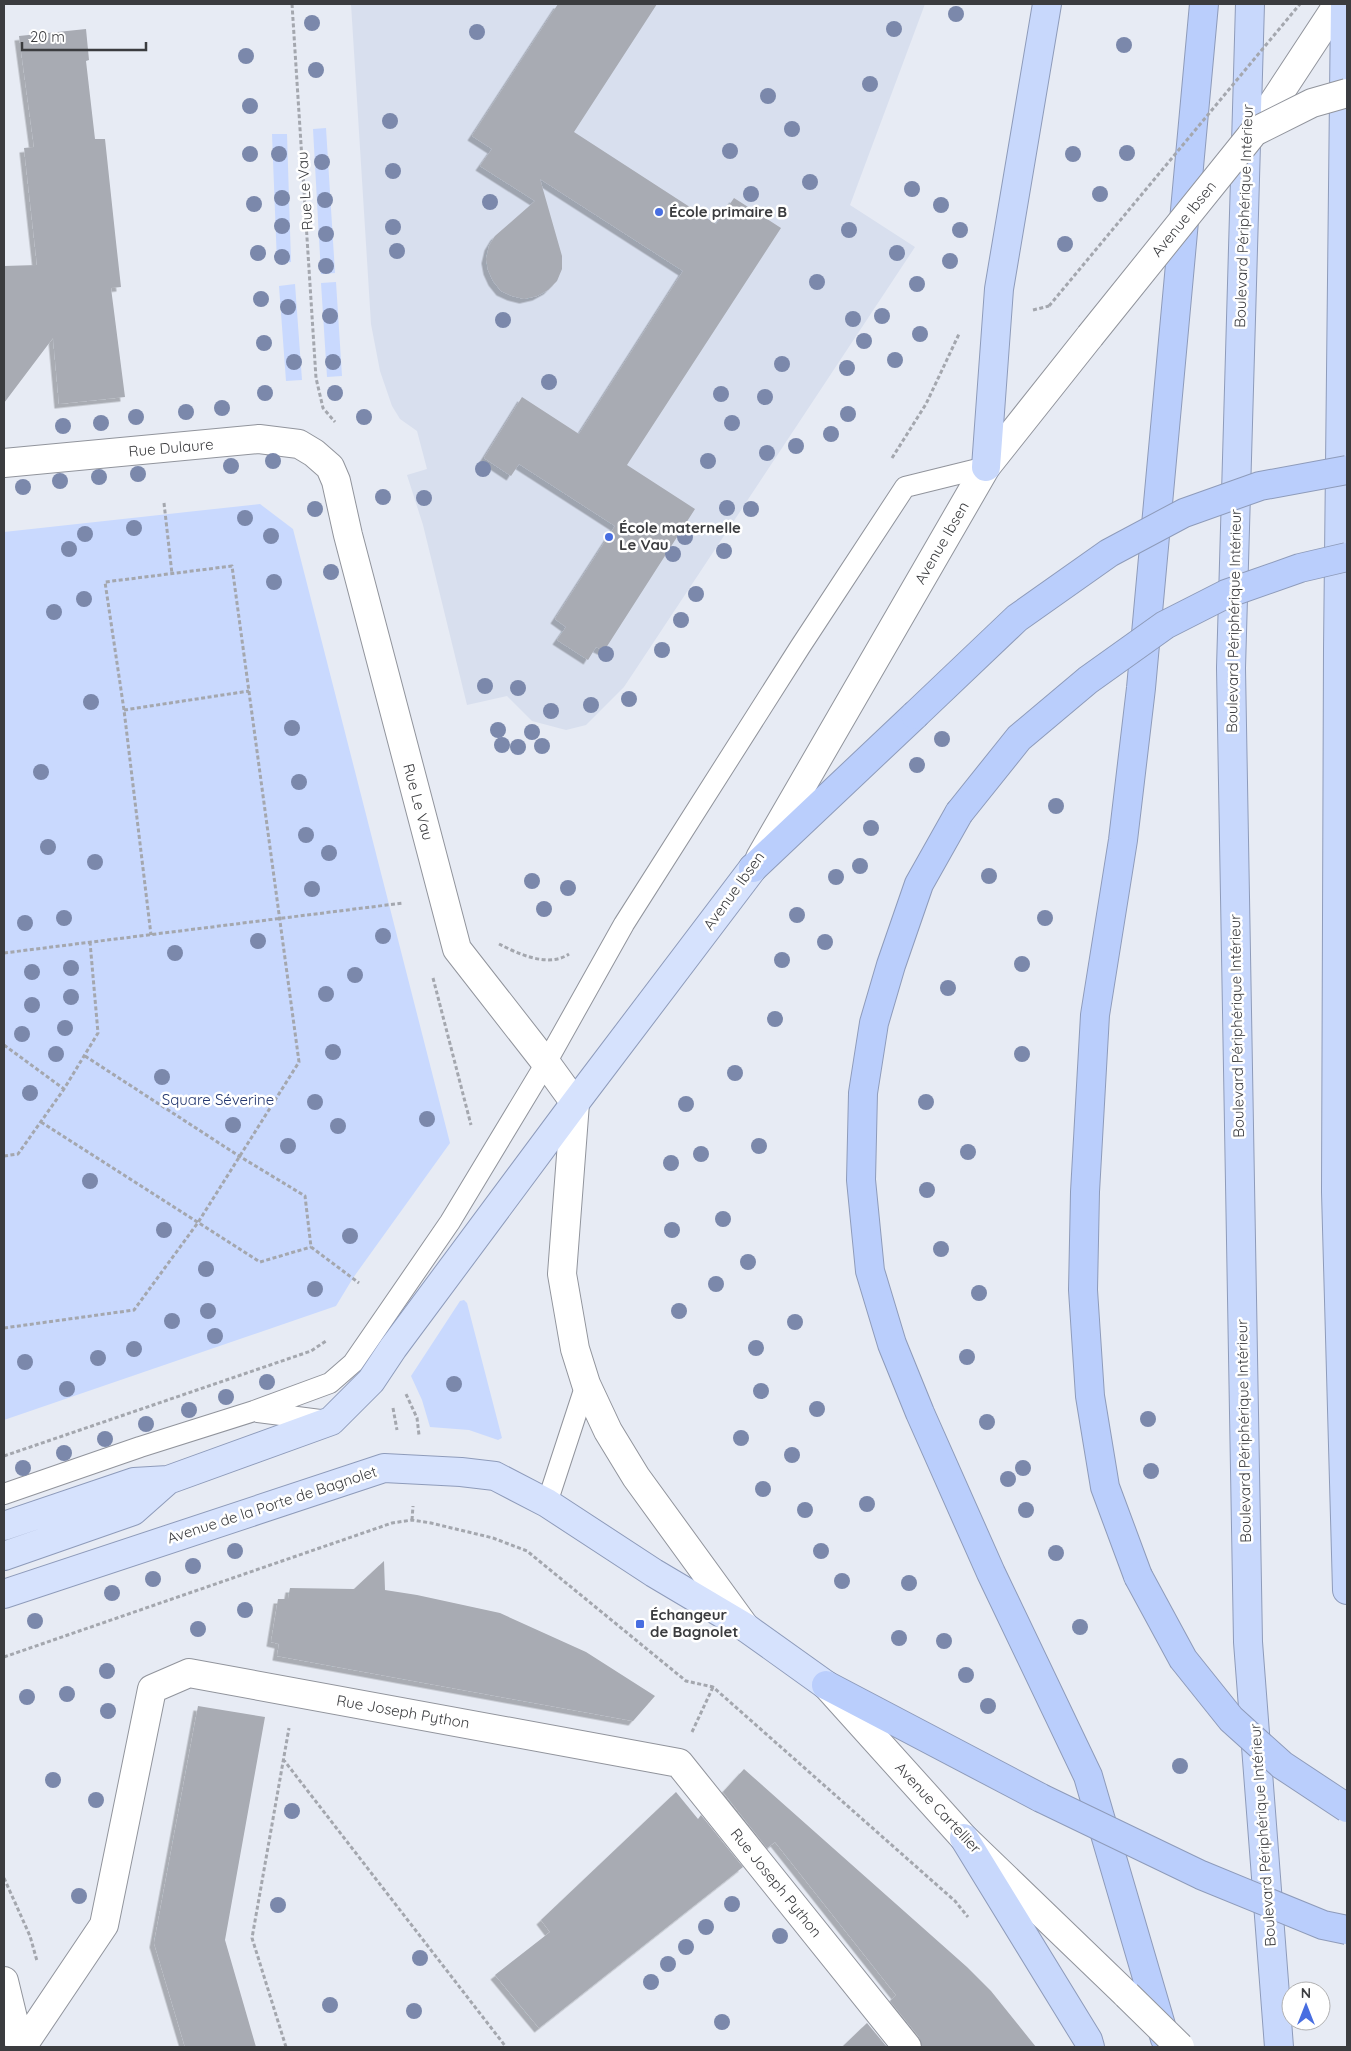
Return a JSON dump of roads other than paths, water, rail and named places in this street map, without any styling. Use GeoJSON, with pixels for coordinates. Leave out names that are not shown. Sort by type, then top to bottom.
{"type":"FeatureCollection","features":[{"type":"Feature","properties":{"kind":"highway"},"geometry":{"type":"LineString","coordinates":[[986,467],[999,289],[1047,4]]}},
{"type":"Feature","properties":{"kind":"highway"},"geometry":{"type":"LineString","coordinates":[[1204,4],[1141,688],[1123,840],[1095,1014],[1085,1192],[1083,1290],[1090,1396],[1105,1487],[1138,1576],[1183,1659],[1231,1719],[1282,1765],[1347,1808]]}},
{"type":"Feature","properties":{"kind":"highway","name":"Boulevard Périphérique Intérieur"},"geometry":{"type":"LineString","coordinates":[[1250,4],[1231,668],[1248,1642],[1279,2047]]}},
{"type":"Feature","properties":{"kind":"highway"},"geometry":{"type":"LineString","coordinates":[[1345,4],[1336,1192],[1347,1590]]}},
{"type":"Feature","properties":{"kind":"highway"},"geometry":{"type":"LineString","coordinates":[[754,868],[1017,618],[1109,553],[1184,513],[1260,486],[1347,470]]}},
{"type":"Feature","properties":{"kind":"highway"},"geometry":{"type":"LineString","coordinates":[[1168,2047],[1088,1776],[991,1573],[920,1413],[892,1344],[870,1271],[861,1180],[863,1093],[874,1023],[891,965],[919,884],[959,813],[1019,738],[1088,680],[1165,625],[1226,594],[1300,568],[1347,557]]}},
{"type":"Feature","properties":{"kind":"highway"},"geometry":{"type":"LineString","coordinates":[[826,1685],[1041,1798],[1201,1875],[1323,1925],[1347,1930]]}},
{"type":"Feature","properties":{"kind":"highway"},"geometry":{"type":"LineString","coordinates":[[964,1838],[1088,2040],[1090,2047]]}},
{"type":"Feature","properties":{"kind":"main road","name":"Avenue Ibsen"},"geometry":{"type":"LineString","coordinates":[[575,1103],[754,868]]}},
{"type":"Feature","properties":{"kind":"main road"},"geometry":{"type":"LineString","coordinates":[[4,1526],[134,1482],[168,1480],[331,1421],[371,1381],[393,1348],[575,1103]]}},
{"type":"Feature","properties":{"kind":"main road","name":"Avenue de la Porte de Bagnolet"},"geometry":{"type":"LineString","coordinates":[[4,1594],[384,1468],[426,1469],[495,1476],[547,1503],[654,1573],[745,1628]]}},
{"type":"Feature","properties":{"kind":"main road"},"geometry":{"type":"LineString","coordinates":[[4,1556],[133,1512],[168,1480]]}},
{"type":"Feature","properties":{"kind":"main road","name":"Avenue Cartellier"},"geometry":{"type":"LineString","coordinates":[[745,1628],[826,1685]]}},
{"type":"Feature","properties":{"kind":"street","name":"Avenue Ibsen"},"geometry":{"type":"LineString","coordinates":[[754,868],[986,467],[1254,132],[1338,4]]}},
{"type":"Feature","properties":{"kind":"street"},"geometry":{"type":"LineString","coordinates":[[1254,132],[1312,103],[1347,93]]}},
{"type":"Feature","properties":{"kind":"street","name":"Rue Dulaure"},"geometry":{"type":"LineString","coordinates":[[4,463],[259,439],[299,444],[314,453],[330,467]]}},
{"type":"Feature","properties":{"kind":"street","name":"Rue Le Vau"},"geometry":{"type":"LineString","coordinates":[[330,467],[336,481],[348,535],[457,949],[546,1062],[575,1103]]}},
{"type":"Feature","properties":{"kind":"street"},"geometry":{"type":"LineString","coordinates":[[575,1103],[562,1274],[575,1350],[586,1384],[608,1431],[636,1477],[745,1628]]}},
{"type":"Feature","properties":{"kind":"street","name":"Rue Joseph Python"},"geometry":{"type":"LineString","coordinates":[[21,2047],[104,1925],[152,1689],[189,1674],[679,1763],[908,2047]]}},
{"type":"Feature","properties":{"kind":"street","name":"Avenue Cartellier"},"geometry":{"type":"LineString","coordinates":[[826,1685],[964,1838],[1180,2047]]}},
{"type":"Feature","properties":{"kind":"street"},"geometry":{"type":"LineString","coordinates":[[4,1981],[21,2047]]}},
{"type":"Feature","properties":{"kind":"lane"},"geometry":{"type":"LineString","coordinates":[[4,1494],[131,1450],[254,1411],[330,1383],[353,1362],[450,1222],[546,1062],[624,924],[800,647],[905,487],[986,467]]}},
{"type":"Feature","properties":{"kind":"lane"},"geometry":{"type":"LineString","coordinates":[[547,1503],[586,1384]]}},
{"type":"Feature","properties":{"kind":"lane"},"geometry":{"type":"LineString","coordinates":[[254,1411],[331,1421]]}},
{"type":"Feature","properties":{"kind":"place","name":"École primaire B"},"geometry":{"type":"Point","coordinates":[659,212]}},
{"type":"Feature","properties":{"kind":"place","name":"École maternelle Le Vau"},"geometry":{"type":"Point","coordinates":[609,537]}},
{"type":"Feature","properties":{"kind":"place","name":"Échangeur de Bagnolet"},"geometry":{"type":"Point","coordinates":[640,1624]}},
{"type":"Feature","properties":{"kind":"park label","name":"Square Séverine"},"geometry":{"type":"Point","coordinates":[218,1100]}}]}
